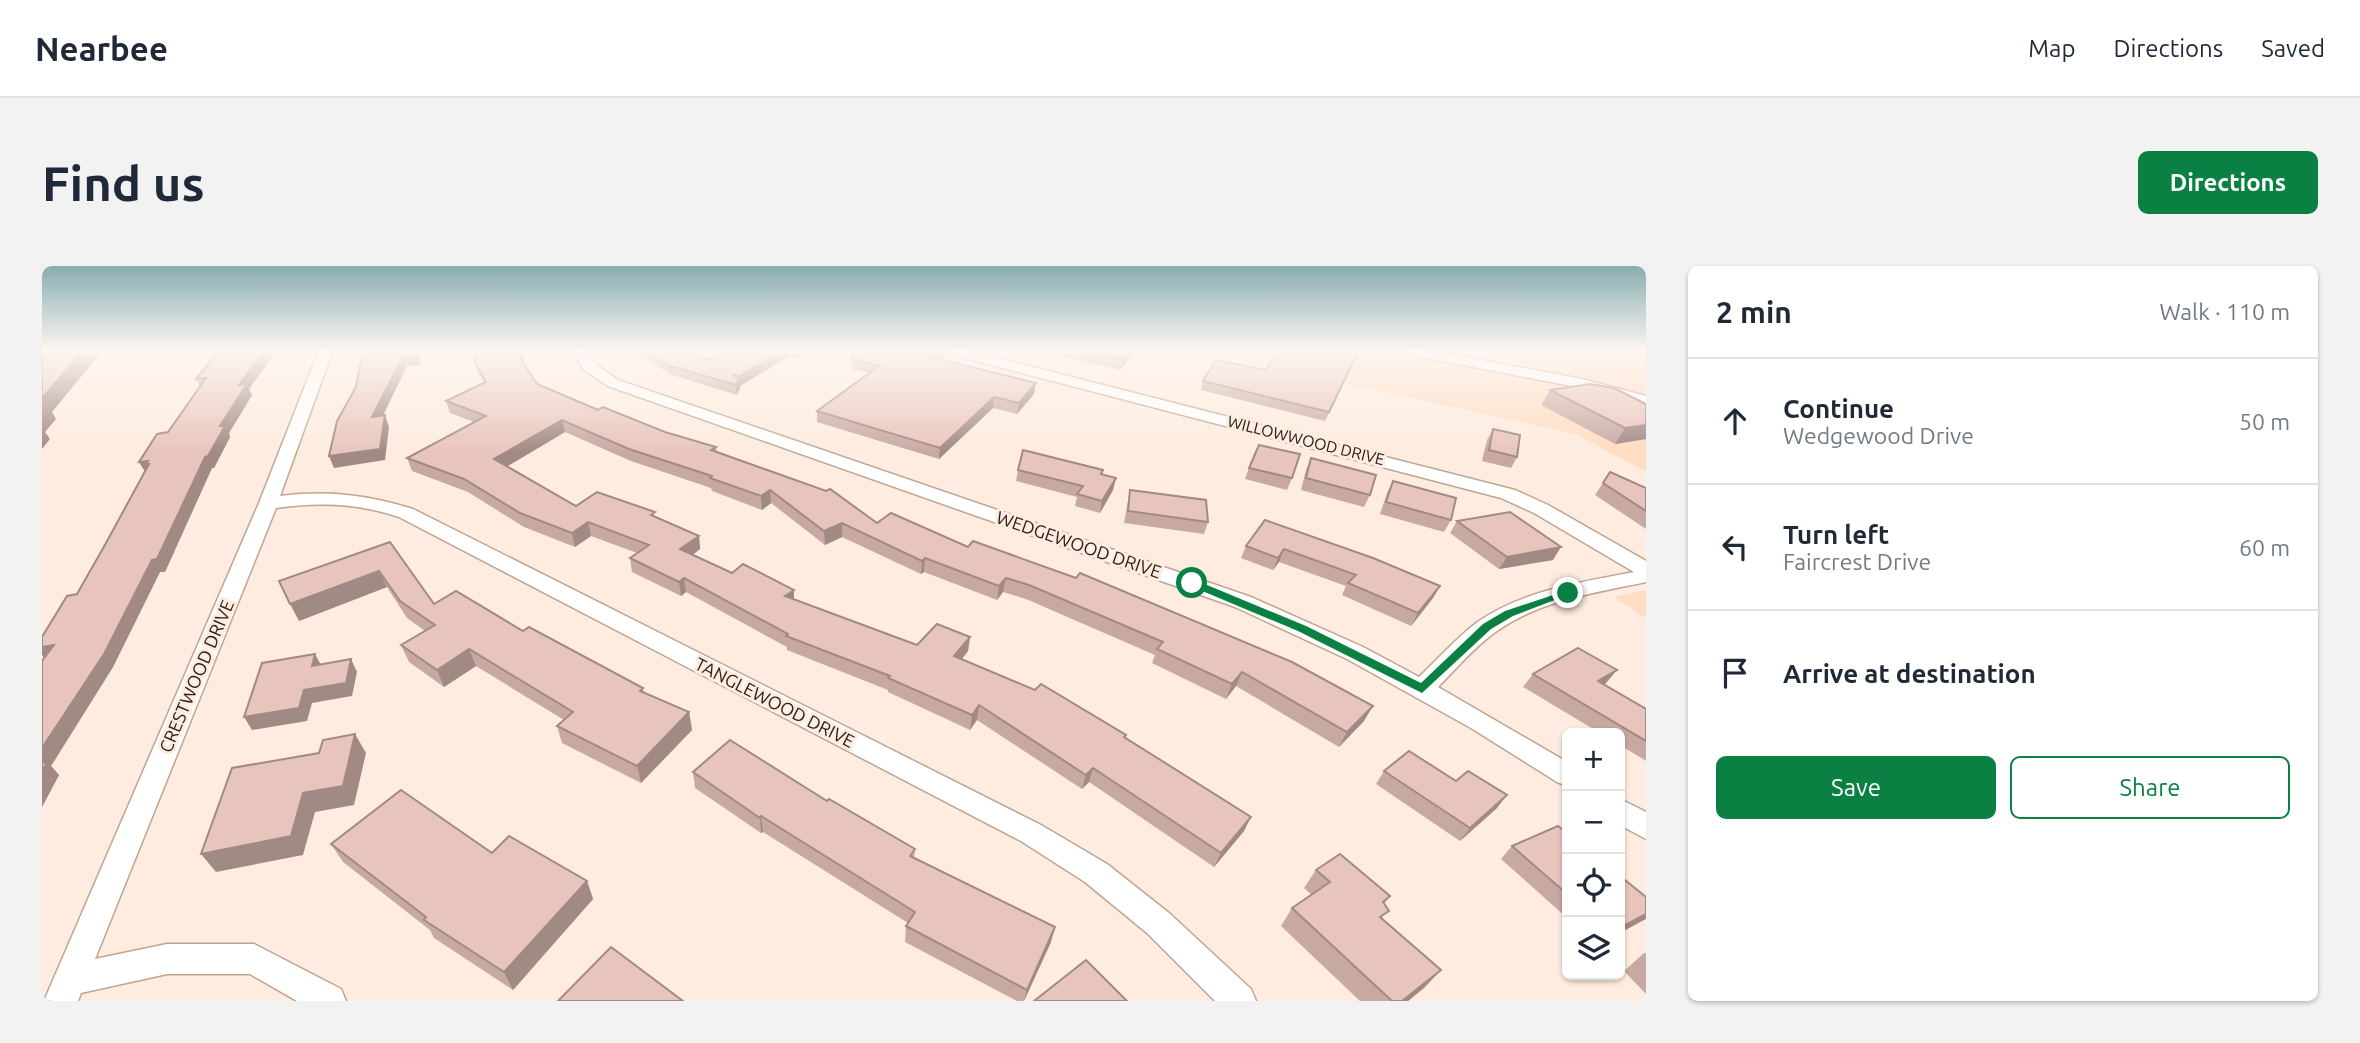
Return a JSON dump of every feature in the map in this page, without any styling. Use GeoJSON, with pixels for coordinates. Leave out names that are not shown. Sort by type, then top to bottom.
{"type":"FeatureCollection","features":[{"type":"Feature","properties":{"kind":"street","name":"CRESTWOOD DRIVE"},"geometry":{"type":"LineString","coordinates":[[66,990],[268,503],[313,384]]}},
{"type":"Feature","properties":{"kind":"street","name":"WEDGEWOOD DRIVE"},"geometry":{"type":"LineString","coordinates":[[617,384],[1192,583],[1323,638],[1480,721],[1562,772]]}},
{"type":"Feature","properties":{"kind":"street","name":"WILLOWWOOD DRIVE"},"geometry":{"type":"LineString","coordinates":[[1086,384],[1440,474],[1508,494],[1586,533],[1646,570]]}},
{"type":"Feature","properties":{"kind":"street"},"geometry":{"type":"LineString","coordinates":[[1579,384],[1646,401]]}},
{"type":"Feature","properties":{"kind":"street","name":"TANGLEWOOD DRIVE"},"geometry":{"type":"LineString","coordinates":[[268,503],[326,496],[357,498],[405,513],[995,814],[1096,873],[1158,923],[1238,1001]]}},
{"type":"Feature","properties":{"kind":"street"},"geometry":{"type":"LineString","coordinates":[[1422,689],[1487,626],[1509,613],[1568,593],[1646,576]]}},
{"type":"Feature","properties":{"kind":"street"},"geometry":{"type":"LineString","coordinates":[[1625,813],[1646,827]]}},
{"type":"Feature","properties":{"kind":"street"},"geometry":{"type":"LineString","coordinates":[[66,990],[167,959],[254,959],[329,1001]]}},
{"type":"Feature","properties":{"kind":"shaded area"},"geometry":{"type":"Polygon","coordinates":[[[1348,384],[1551,384],[1646,408],[1646,472],[1576,434],[1348,384]]]}},
{"type":"Feature","properties":{"kind":"shaded area"},"geometry":{"type":"Polygon","coordinates":[[[1596,384],[1646,384],[1646,396],[1596,384]]]}},
{"type":"Feature","properties":{"kind":"shaded area"},"geometry":{"type":"Polygon","coordinates":[[[1646,590],[1646,618],[1614,597],[1646,590]]]}},
{"type":"Feature","properties":{"kind":"building"},"geometry":{"type":"Polygon","coordinates":[[[42,384],[54,384],[42,398],[42,384]]]}},
{"type":"Feature","properties":{"kind":"building"},"geometry":{"type":"Polygon","coordinates":[[[202,384],[247,384],[220,426],[225,426],[205,457],[157,559],[152,560],[104,654],[42,748],[42,661],[54,645],[42,647],[42,637],[67,596],[77,594],[106,543],[149,464],[146,464],[148,461],[139,462],[157,434],[168,432],[202,384]]]}},
{"type":"Feature","properties":{"kind":"building"},"geometry":{"type":"Polygon","coordinates":[[[357,384],[389,384],[372,417],[385,415],[380,449],[329,456],[337,421],[357,384]]]}},
{"type":"Feature","properties":{"kind":"building"},"geometry":{"type":"Polygon","coordinates":[[[481,384],[538,384],[598,410],[603,407],[665,432],[716,447],[711,450],[826,491],[830,489],[877,523],[891,513],[968,547],[973,541],[1076,578],[1080,573],[1292,662],[1373,706],[1347,732],[1242,672],[1232,684],[1157,649],[1163,642],[1029,585],[1006,578],[999,586],[925,558],[922,561],[842,523],[824,531],[770,490],[761,496],[710,478],[712,476],[629,449],[562,420],[494,459],[576,506],[597,492],[655,512],[651,515],[699,536],[680,549],[732,573],[743,564],[794,590],[785,596],[917,645],[937,624],[970,637],[954,656],[1035,690],[1041,684],[1126,735],[1124,737],[1251,817],[1221,853],[1093,768],[1086,775],[979,705],[972,715],[888,678],[890,676],[786,636],[788,634],[684,578],[679,582],[630,558],[649,545],[588,522],[572,533],[520,513],[464,479],[407,458],[486,416],[446,401],[481,384]]]}},
{"type":"Feature","properties":{"kind":"building"},"geometry":{"type":"Polygon","coordinates":[[[854,384],[1035,384],[1019,403],[994,397],[940,448],[817,411],[854,384]]]}},
{"type":"Feature","properties":{"kind":"building"},"geometry":{"type":"Polygon","coordinates":[[[1216,384],[1342,384],[1329,412],[1216,384]]]}},
{"type":"Feature","properties":{"kind":"building"},"geometry":{"type":"Polygon","coordinates":[[[1588,384],[1614,388],[1646,404],[1646,425],[1625,428],[1550,390],[1588,384]]]}},
{"type":"Feature","properties":{"kind":"building"},"geometry":{"type":"Polygon","coordinates":[[[1493,429],[1520,435],[1517,457],[1489,450],[1493,429]]]}},
{"type":"Feature","properties":{"kind":"building"},"geometry":{"type":"Polygon","coordinates":[[[1259,445],[1300,454],[1292,478],[1249,468],[1259,445]]]}},
{"type":"Feature","properties":{"kind":"building"},"geometry":{"type":"Polygon","coordinates":[[[1023,450],[1103,470],[1101,474],[1116,478],[1102,501],[1077,494],[1083,486],[1018,470],[1023,450]]]}},
{"type":"Feature","properties":{"kind":"building"},"geometry":{"type":"Polygon","coordinates":[[[1311,458],[1376,475],[1370,495],[1306,478],[1311,458]]]}},
{"type":"Feature","properties":{"kind":"building"},"geometry":{"type":"Polygon","coordinates":[[[1610,472],[1646,488],[1646,511],[1603,483],[1610,472]]]}},
{"type":"Feature","properties":{"kind":"building"},"geometry":{"type":"Polygon","coordinates":[[[1393,481],[1456,498],[1451,520],[1386,502],[1393,481]]]}},
{"type":"Feature","properties":{"kind":"building"},"geometry":{"type":"Polygon","coordinates":[[[1130,490],[1206,500],[1208,522],[1128,511],[1130,490]]]}},
{"type":"Feature","properties":{"kind":"building"},"geometry":{"type":"Polygon","coordinates":[[[1510,512],[1561,547],[1507,557],[1457,521],[1510,512]]]}},
{"type":"Feature","properties":{"kind":"building"},"geometry":{"type":"Polygon","coordinates":[[[1265,520],[1373,558],[1440,586],[1418,613],[1348,583],[1356,575],[1284,549],[1278,558],[1246,546],[1265,520]]]}},
{"type":"Feature","properties":{"kind":"building"},"geometry":{"type":"Polygon","coordinates":[[[390,542],[434,604],[456,591],[523,631],[529,627],[643,688],[640,691],[689,712],[637,766],[557,726],[573,712],[469,649],[437,670],[401,645],[435,625],[400,601],[379,571],[290,604],[279,581],[390,542]]]}},
{"type":"Feature","properties":{"kind":"building"},"geometry":{"type":"Polygon","coordinates":[[[1578,648],[1617,670],[1598,681],[1646,709],[1646,741],[1625,728],[1533,674],[1578,648]]]}},
{"type":"Feature","properties":{"kind":"building"},"geometry":{"type":"Polygon","coordinates":[[[315,654],[312,666],[351,659],[346,683],[304,690],[299,708],[244,717],[262,663],[315,654]]]}},
{"type":"Feature","properties":{"kind":"building"},"geometry":{"type":"Polygon","coordinates":[[[355,734],[343,786],[303,793],[291,836],[201,854],[232,768],[319,753],[323,740],[355,734]]]}},
{"type":"Feature","properties":{"kind":"building"},"geometry":{"type":"Polygon","coordinates":[[[730,740],[827,801],[829,799],[915,849],[910,856],[1055,927],[1027,990],[906,926],[915,912],[761,816],[760,818],[693,772],[730,740]]]}},
{"type":"Feature","properties":{"kind":"building"},"geometry":{"type":"Polygon","coordinates":[[[1409,751],[1456,781],[1468,771],[1507,795],[1470,828],[1384,771],[1409,751]]]}},
{"type":"Feature","properties":{"kind":"building"},"geometry":{"type":"Polygon","coordinates":[[[401,790],[492,853],[509,836],[587,881],[504,972],[424,920],[426,917],[331,844],[401,790]]]}},
{"type":"Feature","properties":{"kind":"building"},"geometry":{"type":"Polygon","coordinates":[[[1558,826],[1562,829],[1562,890],[1512,846],[1558,826]]]}},
{"type":"Feature","properties":{"kind":"building"},"geometry":{"type":"Polygon","coordinates":[[[1340,854],[1390,896],[1383,902],[1389,911],[1380,917],[1441,970],[1402,1001],[1392,1001],[1292,908],[1330,882],[1316,870],[1340,854]]]}},
{"type":"Feature","properties":{"kind":"building"},"geometry":{"type":"Polygon","coordinates":[[[1625,880],[1646,897],[1646,914],[1625,925],[1625,880]]]}},
{"type":"Feature","properties":{"kind":"building"},"geometry":{"type":"Polygon","coordinates":[[[611,947],[683,1001],[558,1001],[611,947]]]}},
{"type":"Feature","properties":{"kind":"building"},"geometry":{"type":"Polygon","coordinates":[[[1086,960],[1127,1001],[1034,1001],[1086,960]]]}},
{"type":"Feature","properties":{"kind":"route"},"geometry":{"type":"LineString","coordinates":[[1192,583],[1302,628],[1422,689],[1487,626],[1509,613],[1568,593]]}}]}
